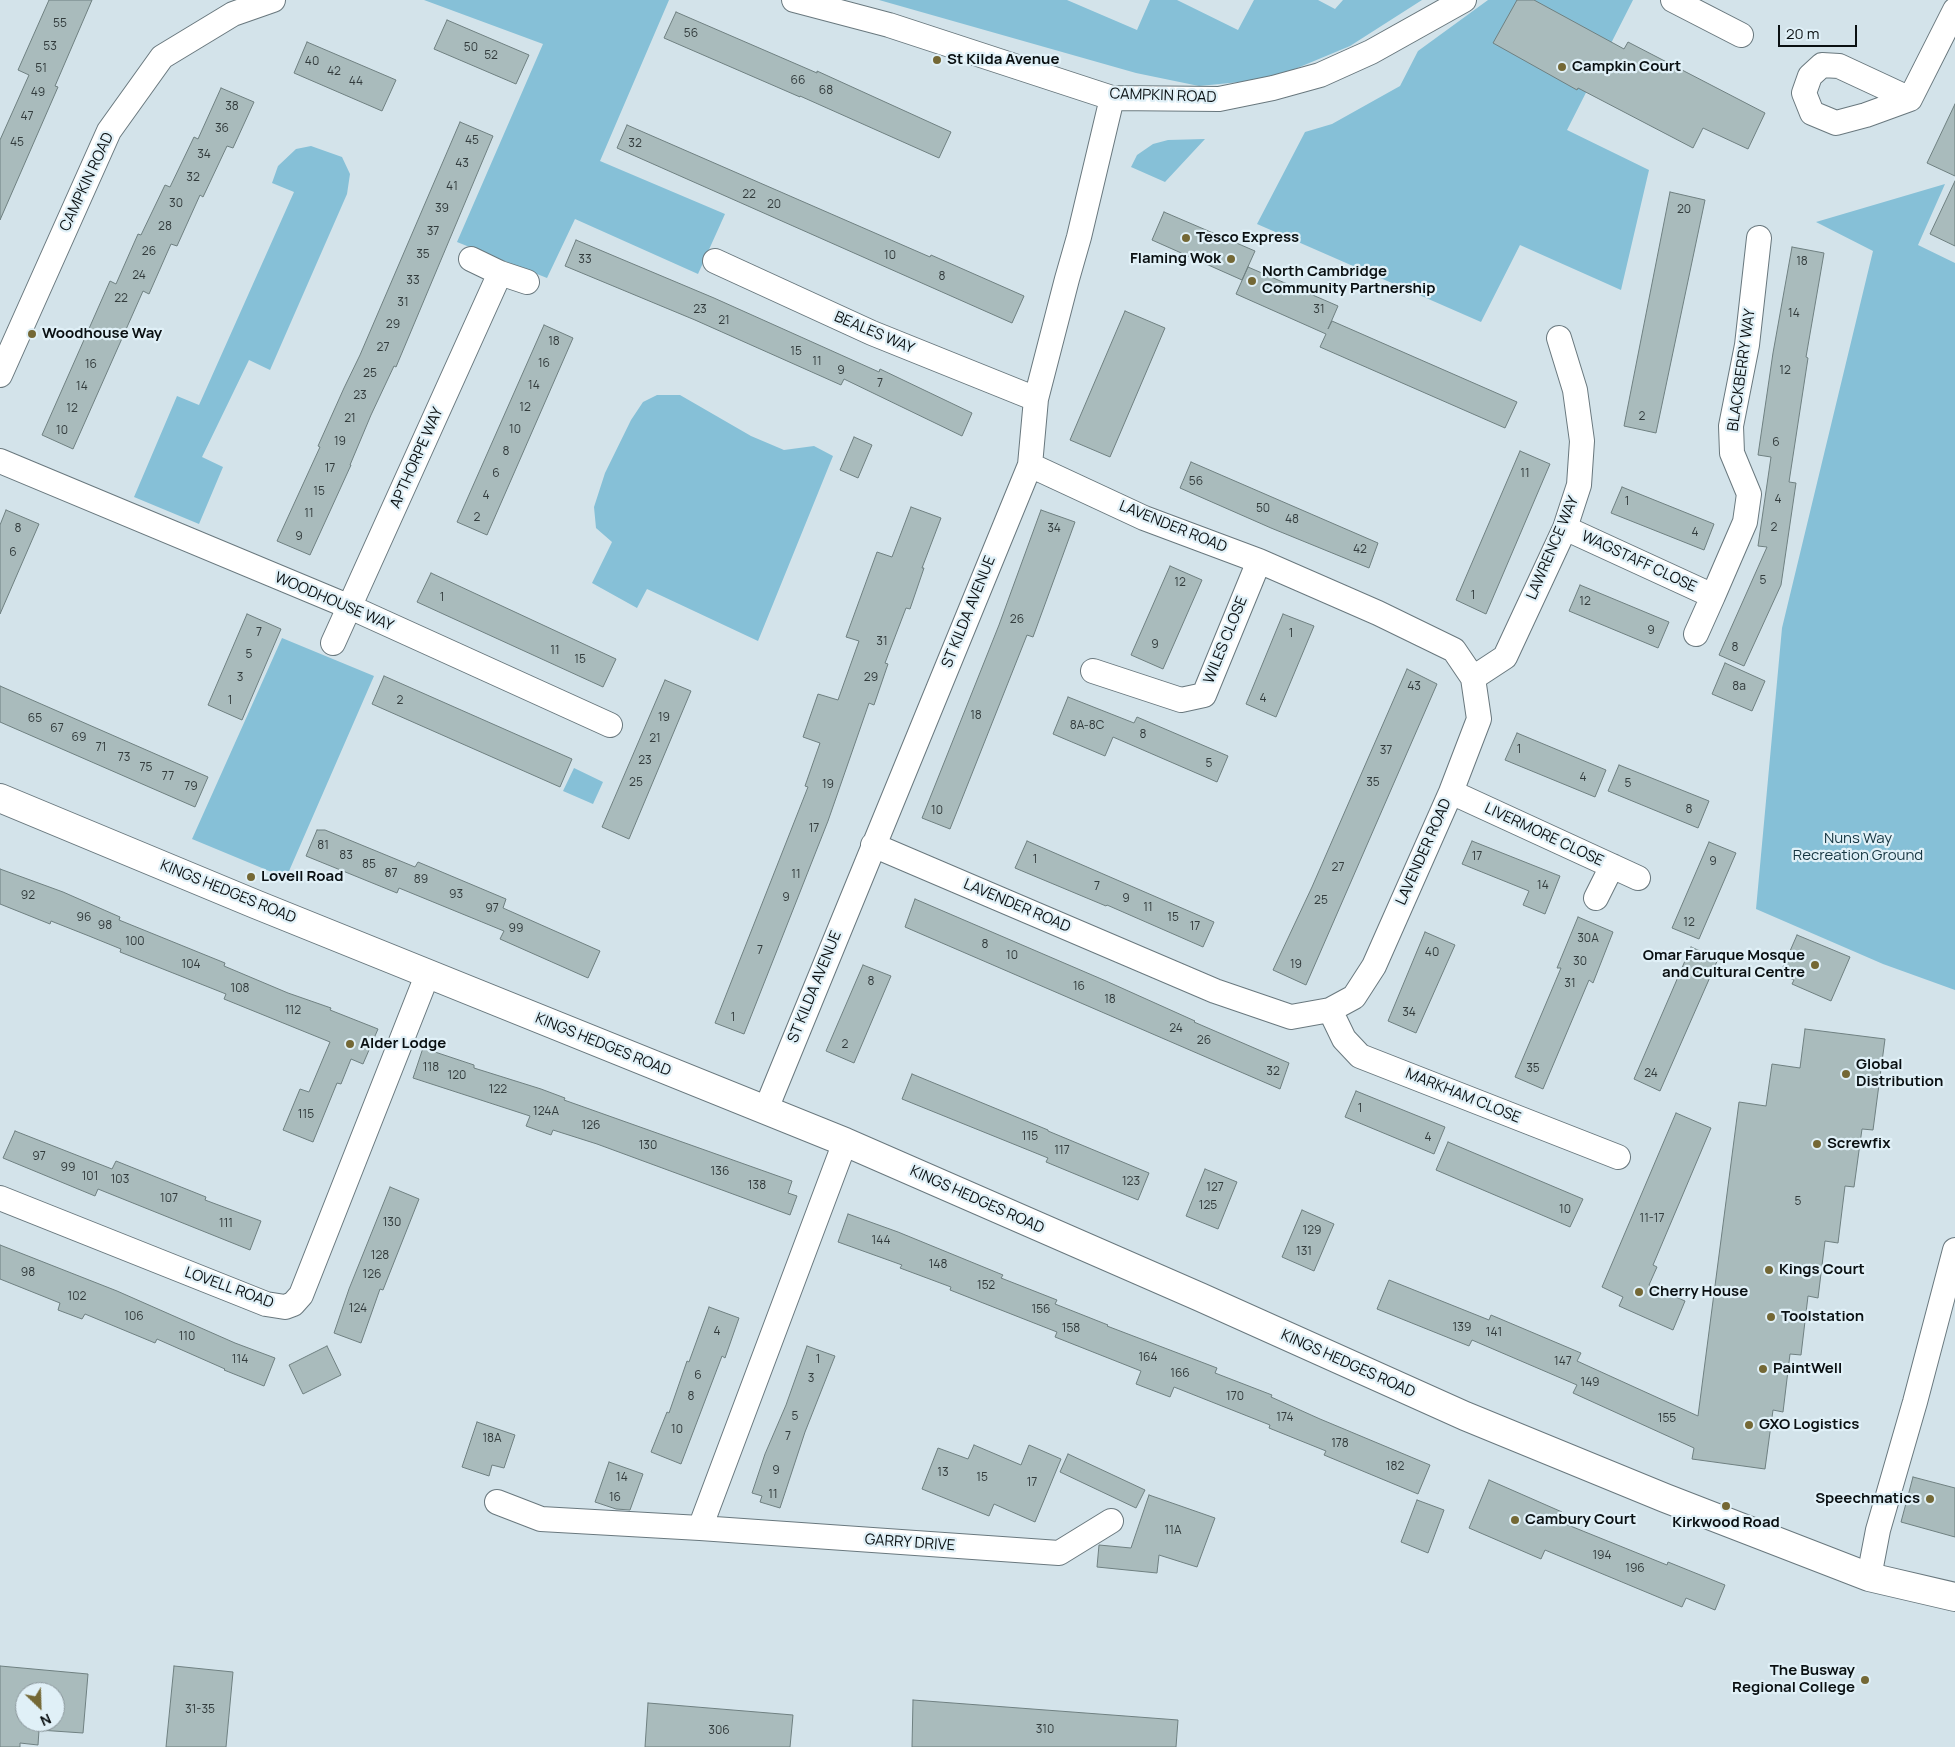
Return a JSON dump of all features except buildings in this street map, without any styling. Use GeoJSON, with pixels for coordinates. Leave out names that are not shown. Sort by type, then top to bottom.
{"type":"FeatureCollection","features":[{"type":"Feature","properties":{"kind":"street","name":"CAMPKIN ROAD"},"geometry":{"type":"LineString","coordinates":[[0,375],[109,131],[162,57],[233,14],[273,0]]}},
{"type":"Feature","properties":{"kind":"street","name":"CAMPKIN ROAD"},"geometry":{"type":"LineString","coordinates":[[794,0],[941,41],[1112,98],[1219,98],[1273,88],[1320,75],[1371,52],[1464,0]]}},
{"type":"Feature","properties":{"kind":"street"},"geometry":{"type":"LineString","coordinates":[[1673,0],[1741,35]]}},
{"type":"Feature","properties":{"kind":"street"},"geometry":{"type":"LineString","coordinates":[[1910,99],[1955,10]]}},
{"type":"Feature","properties":{"kind":"street","name":"ST KILDA AVENUE"},"geometry":{"type":"LineString","coordinates":[[766,1108],[1030,465],[1036,399],[1079,237],[1112,98]]}},
{"type":"Feature","properties":{"kind":"street","name":"BLACKBERRY WAY"},"geometry":{"type":"LineString","coordinates":[[1730,557],[1745,522],[1749,494],[1732,453],[1731,426],[1747,345],[1759,238]]}},
{"type":"Feature","properties":{"kind":"street"},"geometry":{"type":"LineString","coordinates":[[471,259],[500,273],[527,282]]}},
{"type":"Feature","properties":{"kind":"street","name":"BEALES WAY"},"geometry":{"type":"LineString","coordinates":[[714,261],[872,333],[1036,399]]}},
{"type":"Feature","properties":{"kind":"street","name":"APTHORPE WAY"},"geometry":{"type":"LineString","coordinates":[[333,643],[500,273]]}},
{"type":"Feature","properties":{"kind":"street","name":"LAWRENCE WAY"},"geometry":{"type":"LineString","coordinates":[[1473,678],[1505,657],[1565,528],[1579,486],[1582,441],[1575,390],[1559,338]]}},
{"type":"Feature","properties":{"kind":"street","name":"WOODHOUSE WAY"},"geometry":{"type":"LineString","coordinates":[[0,461],[350,607],[610,725]]}},
{"type":"Feature","properties":{"kind":"street","name":"LAVENDER ROAD"},"geometry":{"type":"LineString","coordinates":[[873,845],[1215,991],[1292,1017],[1330,1010],[1354,997],[1374,966],[1450,792],[1479,719],[1473,678],[1454,650],[1378,613],[1259,561],[1144,518],[1030,465]]}},
{"type":"Feature","properties":{"kind":"street","name":"WAGSTAFF CLOSE"},"geometry":{"type":"LineString","coordinates":[[1565,528],[1713,596]]}},
{"type":"Feature","properties":{"kind":"street","name":"WAGSTAFF CLOSE"},"geometry":{"type":"LineString","coordinates":[[1696,634],[1730,557]]}},
{"type":"Feature","properties":{"kind":"street","name":"WILES CLOSE"},"geometry":{"type":"LineString","coordinates":[[1093,671],[1181,700],[1204,695],[1259,561]]}},
{"type":"Feature","properties":{"kind":"street","name":"LIVERMORE CLOSE"},"geometry":{"type":"LineString","coordinates":[[1450,792],[1638,878]]}},
{"type":"Feature","properties":{"kind":"street","name":"KINGS HEDGES ROAD"},"geometry":{"type":"LineString","coordinates":[[0,798],[255,904],[680,1076],[766,1108],[1200,1297],[1464,1416],[1665,1498],[1869,1577],[1955,1597]]}},
{"type":"Feature","properties":{"kind":"street"},"geometry":{"type":"LineString","coordinates":[[1596,898],[1612,866]]}},
{"type":"Feature","properties":{"kind":"street","name":"LOVELL ROAD"},"geometry":{"type":"LineString","coordinates":[[0,1198],[266,1304],[285,1307],[293,1304],[301,1295],[428,973]]}},
{"type":"Feature","properties":{"kind":"street","name":"MARKHAM CLOSE"},"geometry":{"type":"LineString","coordinates":[[1330,1010],[1344,1039],[1360,1056],[1618,1157]]}},
{"type":"Feature","properties":{"kind":"street"},"geometry":{"type":"LineString","coordinates":[[700,1528],[845,1142]]}},
{"type":"Feature","properties":{"kind":"street"},"geometry":{"type":"LineString","coordinates":[[1869,1577],[1878,1530],[1949,1294],[1955,1250]]}},
{"type":"Feature","properties":{"kind":"street","name":"GARRY DRIVE"},"geometry":{"type":"LineString","coordinates":[[497,1502],[541,1519],[1059,1553],[1111,1521]]}},
{"type":"Feature","properties":{"kind":"green space"},"geometry":{"type":"Polygon","coordinates":[[[424,0],[669,0],[600,161],[725,214],[698,274],[575,219],[547,278],[457,242],[543,44],[424,0]]]}},
{"type":"Feature","properties":{"kind":"green space"},"geometry":{"type":"Polygon","coordinates":[[[879,0],[1067,0],[1137,30],[1150,0],[1177,0],[1238,30],[1254,0],[1318,0],[1335,9],[1343,0],[1422,0],[1350,46],[1271,79],[1199,86],[1136,73],[879,0]]]}},
{"type":"Feature","properties":{"kind":"green space"},"geometry":{"type":"Polygon","coordinates":[[[1488,0],[1633,0],[1567,130],[1649,170],[1621,290],[1520,245],[1481,322],[1257,224],[1305,132],[1332,124],[1400,86],[1418,51],[1488,0]]]}},
{"type":"Feature","properties":{"kind":"green space"},"geometry":{"type":"Polygon","coordinates":[[[1205,139],[1165,182],[1131,167],[1137,155],[1153,144],[1168,140],[1205,139]]]}},
{"type":"Feature","properties":{"kind":"green space"},"geometry":{"type":"Polygon","coordinates":[[[311,146],[342,157],[350,174],[347,194],[270,370],[249,360],[202,457],[223,467],[199,524],[134,497],[177,396],[199,405],[294,192],[272,183],[278,166],[296,149],[311,146]]]}},
{"type":"Feature","properties":{"kind":"green space","name":"Nuns Way Recreation Ground"},"geometry":{"type":"Polygon","coordinates":[[[1945,184],[1918,245],[1955,263],[1955,990],[1883,964],[1756,909],[1782,628],[1873,251],[1816,222],[1945,184]]]}},
{"type":"Feature","properties":{"kind":"green space"},"geometry":{"type":"Polygon","coordinates":[[[657,395],[680,395],[751,436],[784,450],[814,446],[833,456],[758,641],[647,589],[637,608],[592,583],[612,542],[596,528],[594,507],[605,473],[631,420],[643,402],[657,395]]]}},
{"type":"Feature","properties":{"kind":"green space"},"geometry":{"type":"Polygon","coordinates":[[[282,638],[374,676],[286,878],[192,839],[282,638]]]}},
{"type":"Feature","properties":{"kind":"green space"},"geometry":{"type":"Polygon","coordinates":[[[574,768],[603,782],[593,804],[563,791],[574,768]]]}},
{"type":"Feature","properties":{"kind":"place","name":"St Kilda Avenue"},"geometry":{"type":"Point","coordinates":[937,60]}},
{"type":"Feature","properties":{"kind":"place","name":"Campkin Court"},"geometry":{"type":"Point","coordinates":[1562,67]}},
{"type":"Feature","properties":{"kind":"place","name":"Tesco Express"},"geometry":{"type":"Point","coordinates":[1186,238]}},
{"type":"Feature","properties":{"kind":"place","name":"Flaming Wok"},"geometry":{"type":"Point","coordinates":[1231,259]}},
{"type":"Feature","properties":{"kind":"place","name":"North Cambridge Community Partnership"},"geometry":{"type":"Point","coordinates":[1252,281]}},
{"type":"Feature","properties":{"kind":"place","name":"Woodhouse Way"},"geometry":{"type":"Point","coordinates":[32,334]}},
{"type":"Feature","properties":{"kind":"place","name":"Lovell Road"},"geometry":{"type":"Point","coordinates":[251,877]}},
{"type":"Feature","properties":{"kind":"place","name":"Omar Faruque Mosque and Cultural Centre"},"geometry":{"type":"Point","coordinates":[1815,965]}},
{"type":"Feature","properties":{"kind":"place","name":"Alder Lodge"},"geometry":{"type":"Point","coordinates":[350,1044]}},
{"type":"Feature","properties":{"kind":"place","name":"Global Distribution"},"geometry":{"type":"Point","coordinates":[1846,1074]}},
{"type":"Feature","properties":{"kind":"place","name":"Screwfix"},"geometry":{"type":"Point","coordinates":[1817,1144]}},
{"type":"Feature","properties":{"kind":"place","name":"Kings Court"},"geometry":{"type":"Point","coordinates":[1769,1270]}},
{"type":"Feature","properties":{"kind":"place","name":"Cherry House"},"geometry":{"type":"Point","coordinates":[1639,1292]}},
{"type":"Feature","properties":{"kind":"place","name":"Toolstation"},"geometry":{"type":"Point","coordinates":[1771,1317]}},
{"type":"Feature","properties":{"kind":"place","name":"PaintWell"},"geometry":{"type":"Point","coordinates":[1763,1369]}},
{"type":"Feature","properties":{"kind":"place","name":"GXO Logistics"},"geometry":{"type":"Point","coordinates":[1749,1425]}},
{"type":"Feature","properties":{"kind":"place","name":"Speechmatics"},"geometry":{"type":"Point","coordinates":[1930,1499]}},
{"type":"Feature","properties":{"kind":"place","name":"Kirkwood Road"},"geometry":{"type":"Point","coordinates":[1726,1506]}},
{"type":"Feature","properties":{"kind":"place","name":"Cambury Court"},"geometry":{"type":"Point","coordinates":[1515,1520]}},
{"type":"Feature","properties":{"kind":"place","name":"The Busway Regional College"},"geometry":{"type":"Point","coordinates":[1865,1680]}}]}
